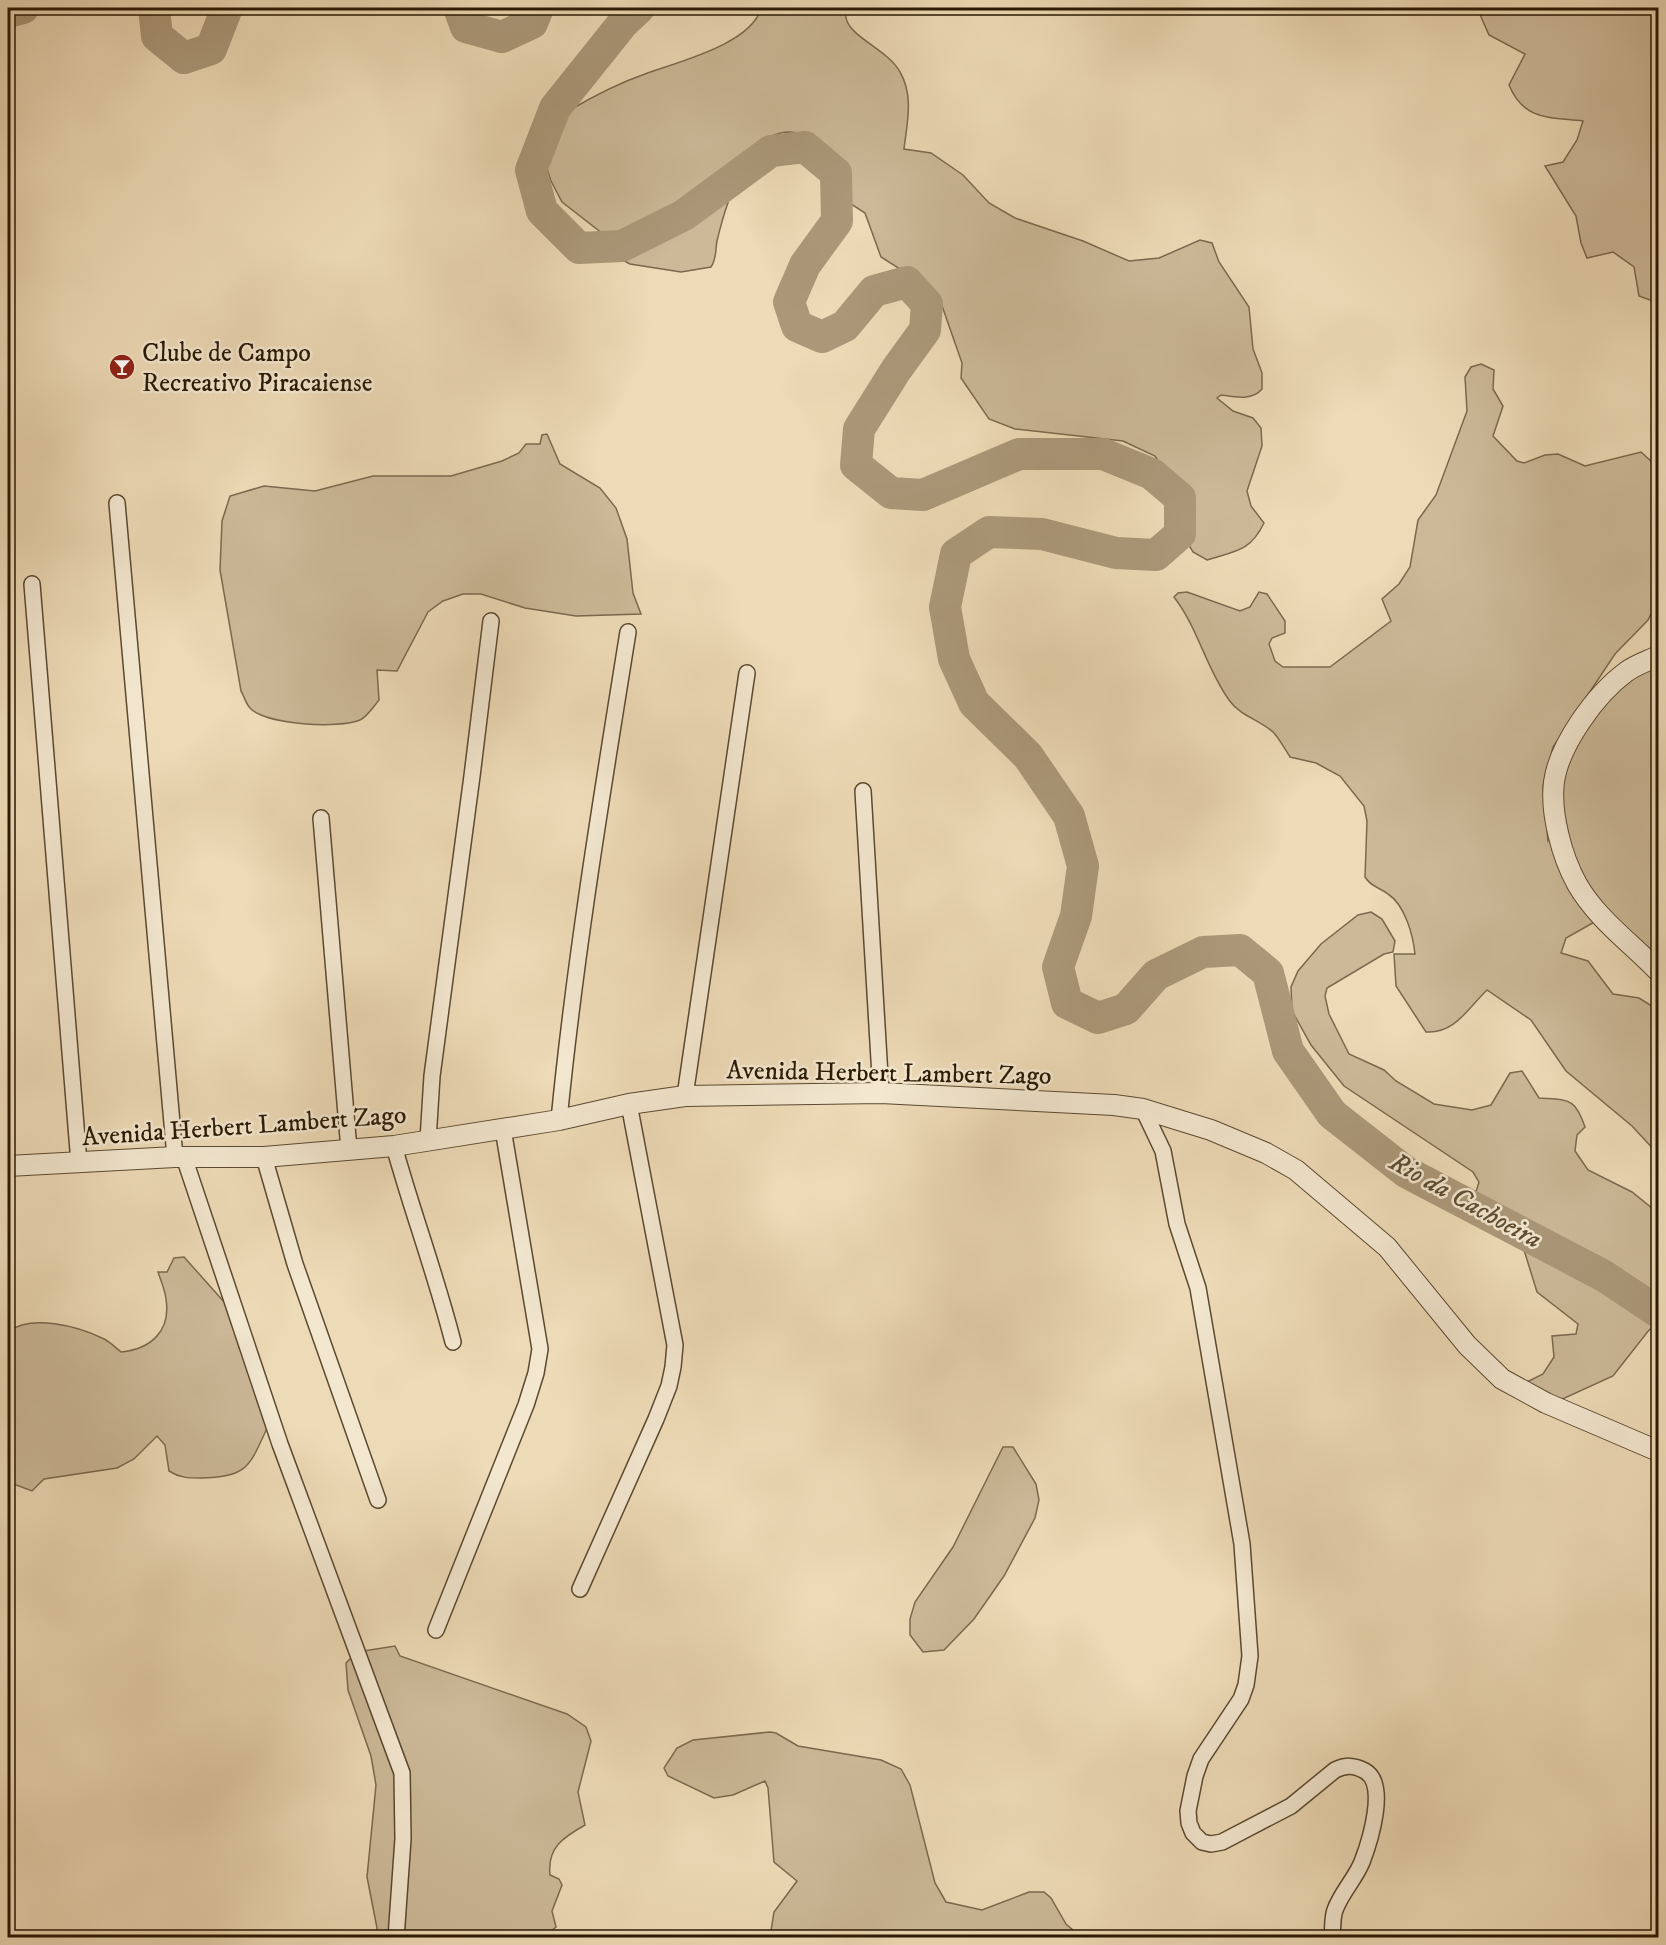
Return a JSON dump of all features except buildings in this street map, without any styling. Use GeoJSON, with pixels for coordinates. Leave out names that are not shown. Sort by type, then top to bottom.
{"type":"FeatureCollection","features":[{"type":"Feature","properties":{"kind":"street"},"geometry":{"type":"LineString","coordinates":[[117,503],[179,1157],[280,1444],[402,1773],[403,1839],[396,1938]]}},
{"type":"Feature","properties":{"kind":"street"},"geometry":{"type":"LineString","coordinates":[[32,584],[79,1163]]}},
{"type":"Feature","properties":{"kind":"street"},"geometry":{"type":"LineString","coordinates":[[428,1140],[432,1076],[490,621]]}},
{"type":"Feature","properties":{"kind":"street"},"geometry":{"type":"LineString","coordinates":[[559,1120],[564,1067],[601,798],[628,632]]}},
{"type":"Feature","properties":{"kind":"street"},"geometry":{"type":"LineString","coordinates":[[1659,656],[1626,672],[1603,694],[1580,723],[1562,756],[1554,782],[1555,820],[1559,838],[1577,884],[1607,923],[1659,971]]}},
{"type":"Feature","properties":{"kind":"street"},"geometry":{"type":"LineString","coordinates":[[685,1096],[747,673]]}},
{"type":"Feature","properties":{"kind":"street"},"geometry":{"type":"LineString","coordinates":[[863,791],[881,1093]]}},
{"type":"Feature","properties":{"kind":"street"},"geometry":{"type":"LineString","coordinates":[[321,819],[349,1150]]}},
{"type":"Feature","properties":{"kind":"street","name":"Avenida Herbert Lambert Zago"},"geometry":{"type":"LineString","coordinates":[[8,1166],[179,1157],[264,1157],[394,1146],[559,1120],[629,1104],[685,1096],[881,1093],[1102,1104],[1143,1109],[1211,1130],[1266,1153],[1296,1170],[1387,1247],[1467,1346],[1502,1379],[1546,1403],[1659,1451]]}},
{"type":"Feature","properties":{"kind":"street"},"geometry":{"type":"LineString","coordinates":[[580,1589],[656,1419],[674,1367],[675,1346],[629,1104]]}},
{"type":"Feature","properties":{"kind":"street"},"geometry":{"type":"LineString","coordinates":[[1143,1109],[1162,1151],[1177,1224],[1198,1288],[1242,1544],[1250,1656],[1246,1685],[1241,1699],[1201,1759],[1190,1802],[1189,1823],[1193,1833],[1202,1842],[1211,1844],[1222,1842],[1291,1806],[1335,1770],[1356,1766],[1371,1775],[1376,1783],[1377,1804],[1362,1863],[1334,1913],[1332,1938]]}},
{"type":"Feature","properties":{"kind":"street"},"geometry":{"type":"LineString","coordinates":[[436,1630],[526,1405],[536,1373],[540,1349],[503,1129]]}},
{"type":"Feature","properties":{"kind":"street"},"geometry":{"type":"LineString","coordinates":[[394,1146],[440,1290],[453,1342]]}},
{"type":"Feature","properties":{"kind":"street"},"geometry":{"type":"LineString","coordinates":[[264,1157],[295,1264],[378,1500]]}},
{"type":"Feature","properties":{"kind":"shaded area"},"geometry":{"type":"Polygon","coordinates":[[[761,8],[845,8],[846,19],[851,27],[895,64],[904,81],[907,90],[908,120],[904,149],[931,153],[963,175],[989,203],[1015,218],[1083,241],[1129,261],[1159,258],[1200,240],[1212,243],[1219,262],[1249,307],[1253,349],[1262,373],[1262,389],[1258,393],[1248,397],[1221,395],[1217,398],[1233,411],[1253,418],[1261,428],[1262,446],[1247,491],[1251,506],[1264,523],[1253,540],[1241,549],[1207,560],[1193,552],[1185,539],[1161,465],[1155,456],[1123,441],[1015,429],[989,419],[961,378],[962,363],[940,300],[919,281],[881,257],[865,213],[842,198],[834,171],[818,148],[805,135],[780,133],[765,140],[753,153],[742,170],[726,208],[711,267],[681,272],[630,264],[611,254],[603,234],[562,202],[551,181],[538,142],[557,120],[570,110],[617,85],[729,42],[755,21],[761,8]]]}},
{"type":"Feature","properties":{"kind":"shaded area"},"geometry":{"type":"Polygon","coordinates":[[[1477,8],[1658,8],[1658,303],[1639,296],[1634,267],[1613,252],[1587,258],[1581,243],[1576,216],[1545,166],[1563,162],[1577,140],[1583,121],[1539,115],[1522,105],[1509,85],[1525,54],[1489,35],[1477,8]]]}},
{"type":"Feature","properties":{"kind":"shaded area"},"geometry":{"type":"Polygon","coordinates":[[[1481,364],[1494,370],[1493,389],[1503,406],[1493,436],[1517,461],[1524,463],[1545,455],[1558,454],[1585,466],[1641,452],[1653,463],[1658,473],[1658,599],[1648,620],[1615,654],[1553,747],[1543,786],[1548,841],[1551,837],[1556,773],[1614,687],[1658,661],[1658,972],[1598,920],[1566,938],[1561,953],[1588,961],[1613,994],[1639,998],[1658,1010],[1658,1154],[1632,1126],[1566,1071],[1531,1020],[1487,990],[1453,1024],[1436,1032],[1426,1032],[1396,986],[1394,954],[1415,954],[1407,921],[1394,899],[1365,877],[1367,821],[1364,806],[1340,776],[1316,763],[1290,757],[1274,733],[1234,706],[1221,688],[1189,622],[1174,597],[1178,593],[1187,592],[1240,611],[1250,607],[1259,592],[1267,594],[1285,621],[1285,633],[1272,638],[1269,644],[1275,661],[1283,667],[1330,667],[1391,621],[1382,599],[1399,584],[1410,567],[1418,520],[1436,495],[1467,411],[1465,377],[1471,367],[1481,364]]]}},
{"type":"Feature","properties":{"kind":"shaded area"},"geometry":{"type":"Polygon","coordinates":[[[547,434],[560,464],[600,488],[616,508],[627,539],[633,593],[641,614],[576,616],[525,608],[481,594],[463,594],[443,601],[428,612],[397,671],[377,670],[379,700],[363,719],[350,723],[303,724],[271,718],[258,714],[250,708],[241,691],[220,570],[222,521],[230,496],[264,486],[315,491],[373,476],[451,476],[502,461],[519,453],[526,444],[540,444],[542,435],[547,434]]]}},
{"type":"Feature","properties":{"kind":"shaded area"},"geometry":{"type":"Polygon","coordinates":[[[1371,912],[1382,919],[1395,941],[1393,952],[1384,954],[1327,988],[1325,996],[1329,1014],[1349,1054],[1384,1070],[1396,1081],[1434,1104],[1472,1110],[1491,1105],[1510,1073],[1522,1071],[1539,1098],[1564,1100],[1578,1110],[1585,1127],[1577,1135],[1575,1151],[1588,1170],[1632,1192],[1658,1213],[1658,1325],[1649,1330],[1613,1376],[1556,1402],[1507,1381],[1529,1381],[1543,1374],[1554,1357],[1552,1336],[1576,1334],[1578,1324],[1537,1292],[1524,1250],[1475,1195],[1479,1182],[1473,1172],[1344,1086],[1311,1045],[1292,1011],[1291,987],[1298,971],[1321,944],[1358,915],[1371,912]]]}},
{"type":"Feature","properties":{"kind":"shaded area"},"geometry":{"type":"Polygon","coordinates":[[[184,1257],[233,1312],[238,1325],[239,1348],[254,1364],[270,1422],[253,1458],[240,1471],[230,1475],[192,1478],[181,1476],[169,1471],[165,1445],[157,1436],[134,1459],[117,1468],[44,1479],[32,1491],[8,1482],[8,1332],[29,1324],[54,1324],[92,1334],[107,1341],[121,1352],[141,1347],[157,1336],[165,1320],[167,1310],[165,1296],[158,1272],[167,1272],[174,1258],[184,1257]]]}},
{"type":"Feature","properties":{"kind":"shaded area"},"geometry":{"type":"Polygon","coordinates":[[[1003,1447],[1013,1447],[1036,1484],[1039,1500],[1035,1518],[1004,1576],[974,1619],[944,1650],[923,1652],[910,1635],[910,1619],[915,1602],[953,1547],[1003,1447]]]}},
{"type":"Feature","properties":{"kind":"shaded area"},"geometry":{"type":"Polygon","coordinates":[[[395,1646],[400,1656],[567,1714],[586,1727],[591,1741],[578,1792],[585,1825],[558,1844],[551,1857],[550,1875],[559,1879],[562,1885],[552,1911],[556,1927],[548,1934],[536,1938],[377,1937],[367,1877],[376,1785],[371,1756],[348,1690],[346,1663],[357,1652],[395,1646]]]}},
{"type":"Feature","properties":{"kind":"shaded area"},"geometry":{"type":"Polygon","coordinates":[[[770,1732],[798,1746],[881,1760],[901,1769],[910,1785],[935,1883],[946,1902],[982,1910],[1029,1892],[1044,1892],[1051,1898],[1066,1924],[1081,1937],[770,1937],[774,1912],[797,1881],[774,1862],[768,1788],[765,1781],[733,1795],[714,1798],[668,1776],[664,1768],[677,1748],[693,1740],[770,1732]]]}},
{"type":"Feature","properties":{"kind":"waterway","name":"Rio da Cachoeira"},"geometry":{"type":"LineString","coordinates":[[8,12],[23,8]]}},
{"type":"Feature","properties":{"kind":"waterway","name":"Rio da Cachoeira"},"geometry":{"type":"LineString","coordinates":[[154,8],[157,36],[184,58],[211,49],[227,8]]}},
{"type":"Feature","properties":{"kind":"waterway","name":"Rio da Cachoeira"},"geometry":{"type":"LineString","coordinates":[[459,8],[466,27],[502,37],[532,23],[538,8]]}},
{"type":"Feature","properties":{"kind":"waterway","name":"Rio da Cachoeira"},"geometry":{"type":"LineString","coordinates":[[639,8],[623,23],[555,108],[531,170],[542,211],[579,248],[622,246],[684,215],[771,151],[805,147],[836,173],[837,221],[805,265],[789,302],[797,326],[822,337],[845,326],[874,291],[907,282],[927,304],[925,330],[896,370],[859,429],[856,465],[891,493],[923,495],[1019,454],[1103,454],[1152,474],[1180,498],[1180,534],[1156,555],[1116,553],[1042,534],[989,532],[956,554],[945,607],[954,659],[974,703],[1028,756],[1069,816],[1083,866],[1076,916],[1058,967],[1067,1003],[1098,1018],[1126,1009],[1156,975],[1203,952],[1240,950],[1268,973],[1288,1051],[1332,1114],[1406,1172],[1604,1276],[1658,1312]]}},
{"type":"Feature","properties":{"kind":"place","name":"Clube de Campo Recreativo Piracaiense"},"geometry":{"type":"Point","coordinates":[122,367]}}]}
